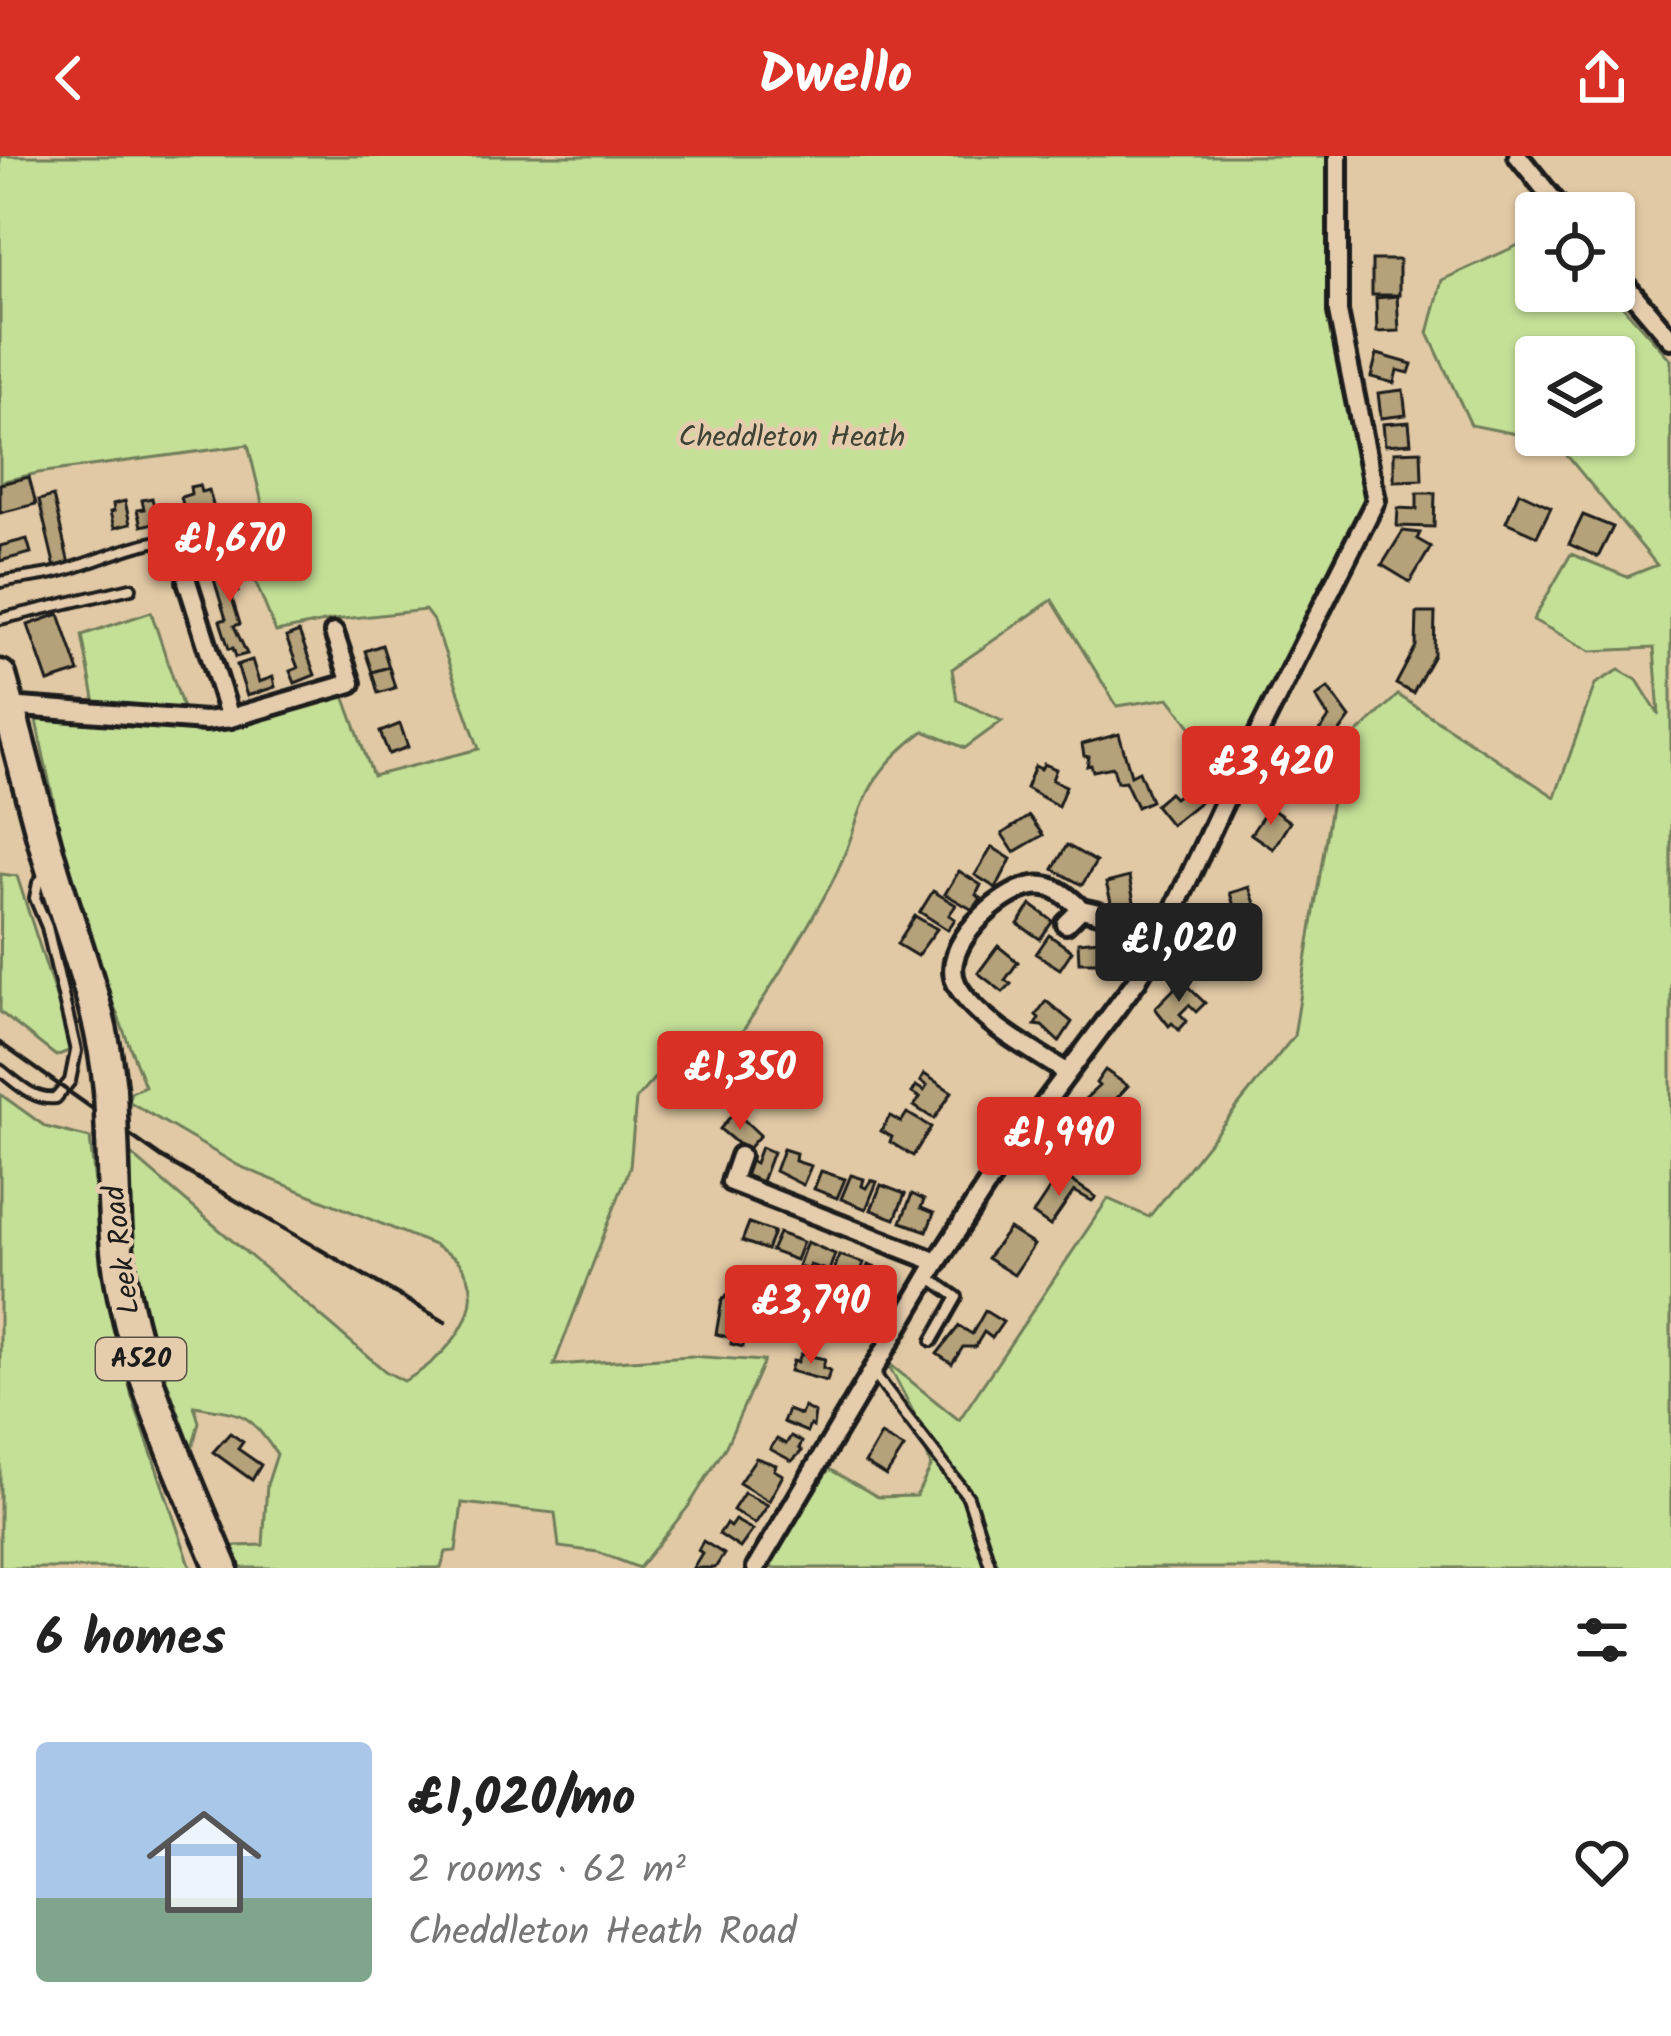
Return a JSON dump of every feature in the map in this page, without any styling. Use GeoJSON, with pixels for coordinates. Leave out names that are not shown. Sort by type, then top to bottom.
{"type":"FeatureCollection","features":[{"type":"Feature","properties":{"kind":"highway","name":"A520"},"geometry":{"type":"LineString","coordinates":[[4,691],[52,869]]}},
{"type":"Feature","properties":{"kind":"highway","name":"Leek Road"},"geometry":{"type":"LineString","coordinates":[[52,869],[106,1046],[118,1258],[134,1335],[159,1414],[222,1568]]}},
{"type":"Feature","properties":{"kind":"street"},"geometry":{"type":"LineString","coordinates":[[756,1568],[933,1269],[1065,1071],[1137,980],[1159,943],[1226,798],[1376,500],[1338,312],[1338,156]]}},
{"type":"Feature","properties":{"kind":"street"},"geometry":{"type":"LineString","coordinates":[[1517,156],[1547,192]]}},
{"type":"Feature","properties":{"kind":"street"},"geometry":{"type":"LineString","coordinates":[[1635,297],[1671,339]]}},
{"type":"Feature","properties":{"kind":"street"},"geometry":{"type":"LineString","coordinates":[[188,581],[230,718]]}},
{"type":"Feature","properties":{"kind":"street"},"geometry":{"type":"LineString","coordinates":[[4,691],[205,721],[230,718],[351,683],[334,633]]}},
{"type":"Feature","properties":{"kind":"street"},"geometry":{"type":"LineString","coordinates":[[1065,1071],[1020,1044],[958,987],[953,973],[955,954],[969,929],[1015,893],[1032,886],[1064,892],[1090,911],[1066,924]]}},
{"type":"Feature","properties":{"kind":"street"},"geometry":{"type":"LineString","coordinates":[[740,1156],[731,1182],[933,1269]]}},
{"type":"Feature","properties":{"kind":"lane"},"geometry":{"type":"LineString","coordinates":[[0,582],[54,573],[110,551],[180,536],[208,540]]}},
{"type":"Feature","properties":{"kind":"lane"},"geometry":{"type":"LineString","coordinates":[[0,619],[131,588]]}},
{"type":"Feature","properties":{"kind":"lane"},"geometry":{"type":"LineString","coordinates":[[0,1070],[47,1099],[56,1098],[75,1066],[68,1012],[35,898],[38,883],[52,869]]}},
{"type":"Feature","properties":{"kind":"lane"},"geometry":{"type":"LineString","coordinates":[[932,1341],[957,1297],[933,1269]]}},
{"type":"Feature","properties":{"kind":"lane"},"geometry":{"type":"LineString","coordinates":[[873,1372],[968,1496],[991,1568]]}},
{"type":"Feature","properties":{"kind":"green space","name":"Cheddleton Heath"},"geometry":{"type":"Polygon","coordinates":[[[0,156],[1331,156],[1330,318],[1367,500],[1229,776],[1169,698],[1117,706],[1052,600],[952,669],[957,700],[1002,721],[965,748],[924,731],[884,768],[864,802],[830,886],[723,1061],[687,1041],[636,1099],[630,1167],[554,1365],[690,1356],[764,1361],[726,1446],[688,1507],[639,1568],[598,1552],[559,1547],[555,1513],[462,1503],[456,1551],[446,1552],[441,1568],[229,1568],[225,1556],[235,1546],[263,1545],[267,1485],[277,1454],[243,1417],[194,1406],[199,1422],[192,1449],[138,1304],[126,1150],[385,1371],[404,1381],[434,1360],[460,1330],[471,1296],[468,1278],[458,1261],[434,1245],[239,1166],[128,1101],[131,1092],[145,1086],[78,913],[35,716],[227,728],[343,693],[373,776],[479,749],[434,622],[425,610],[276,632],[240,543],[263,507],[248,445],[0,482],[0,156]]]}},
{"type":"Feature","properties":{"kind":"green space"},"geometry":{"type":"Polygon","coordinates":[[[1515,247],[1515,312],[1628,312],[1671,360],[1671,1568],[765,1568],[829,1469],[878,1497],[916,1496],[931,1467],[917,1419],[887,1362],[959,1420],[1108,1199],[1149,1217],[1294,1036],[1340,750],[1398,695],[1555,797],[1595,684],[1619,670],[1637,680],[1659,715],[1654,648],[1591,651],[1533,620],[1571,554],[1627,577],[1657,565],[1567,456],[1635,456],[1635,336],[1515,336],[1515,434],[1471,425],[1428,333],[1442,280],[1515,247]]]}},
{"type":"Feature","properties":{"kind":"green space"},"geometry":{"type":"Polygon","coordinates":[[[151,612],[184,711],[95,704],[82,635],[151,612]]]}},
{"type":"Feature","properties":{"kind":"green space"},"geometry":{"type":"Polygon","coordinates":[[[1,874],[17,876],[69,1037],[71,1050],[56,1056],[0,1012],[1,874]]]}},
{"type":"Feature","properties":{"kind":"green space"},"geometry":{"type":"Polygon","coordinates":[[[0,1094],[46,1127],[90,1138],[104,1266],[132,1397],[191,1568],[0,1568],[0,1094]]]}},
{"type":"Feature","properties":{"kind":"building"},"geometry":{"type":"Polygon","coordinates":[[[1372,260],[1399,260],[1399,295],[1372,295],[1372,260]]]}},
{"type":"Feature","properties":{"kind":"building"},"geometry":{"type":"Polygon","coordinates":[[[1397,296],[1399,331],[1377,332],[1376,298],[1397,296]]]}},
{"type":"Feature","properties":{"kind":"building"},"geometry":{"type":"Polygon","coordinates":[[[1377,354],[1412,364],[1409,373],[1397,370],[1394,383],[1371,377],[1377,354]]]}},
{"type":"Feature","properties":{"kind":"building"},"geometry":{"type":"Polygon","coordinates":[[[1403,390],[1406,415],[1381,418],[1378,393],[1403,390]]]}},
{"type":"Feature","properties":{"kind":"building"},"geometry":{"type":"Polygon","coordinates":[[[1409,422],[1411,443],[1385,445],[1383,424],[1409,422]]]}},
{"type":"Feature","properties":{"kind":"building"},"geometry":{"type":"Polygon","coordinates":[[[1421,451],[1422,480],[1394,481],[1394,452],[1421,451]]]}},
{"type":"Feature","properties":{"kind":"building"},"geometry":{"type":"Polygon","coordinates":[[[29,477],[36,504],[0,513],[0,484],[29,477]]]}},
{"type":"Feature","properties":{"kind":"building"},"geometry":{"type":"Polygon","coordinates":[[[199,485],[201,492],[209,490],[214,509],[186,516],[181,497],[199,485]]]}},
{"type":"Feature","properties":{"kind":"building"},"geometry":{"type":"Polygon","coordinates":[[[1519,492],[1551,507],[1537,536],[1506,522],[1519,492]]]}},
{"type":"Feature","properties":{"kind":"building"},"geometry":{"type":"Polygon","coordinates":[[[1417,493],[1435,493],[1434,527],[1397,526],[1398,508],[1417,509],[1417,493]]]}},
{"type":"Feature","properties":{"kind":"building"},"geometry":{"type":"Polygon","coordinates":[[[53,496],[69,564],[55,568],[39,500],[53,496]]]}},
{"type":"Feature","properties":{"kind":"building"},"geometry":{"type":"Polygon","coordinates":[[[152,498],[158,522],[141,526],[137,510],[144,509],[142,500],[152,498]]]}},
{"type":"Feature","properties":{"kind":"building"},"geometry":{"type":"Polygon","coordinates":[[[125,501],[130,524],[114,528],[113,504],[125,501]]]}},
{"type":"Feature","properties":{"kind":"building"},"geometry":{"type":"Polygon","coordinates":[[[1583,515],[1613,527],[1598,557],[1569,544],[1583,515]]]}},
{"type":"Feature","properties":{"kind":"building"},"geometry":{"type":"Polygon","coordinates":[[[1403,531],[1420,533],[1417,539],[1431,547],[1410,582],[1382,565],[1403,531]]]}},
{"type":"Feature","properties":{"kind":"building"},"geometry":{"type":"Polygon","coordinates":[[[27,539],[31,553],[0,561],[0,546],[27,539]]]}},
{"type":"Feature","properties":{"kind":"building"},"geometry":{"type":"Polygon","coordinates":[[[237,557],[241,570],[232,573],[238,592],[231,595],[240,624],[234,626],[247,654],[236,657],[220,621],[226,619],[213,576],[224,573],[221,562],[237,557]]]}},
{"type":"Feature","properties":{"kind":"building"},"geometry":{"type":"Polygon","coordinates":[[[1417,613],[1435,613],[1434,655],[1413,693],[1396,684],[1416,646],[1417,613]]]}},
{"type":"Feature","properties":{"kind":"building"},"geometry":{"type":"Polygon","coordinates":[[[59,614],[79,672],[48,682],[28,625],[59,614]]]}},
{"type":"Feature","properties":{"kind":"building"},"geometry":{"type":"Polygon","coordinates":[[[299,632],[315,675],[295,683],[290,671],[298,668],[286,637],[299,632]]]}},
{"type":"Feature","properties":{"kind":"building"},"geometry":{"type":"Polygon","coordinates":[[[382,645],[389,667],[372,672],[365,651],[382,645]]]}},
{"type":"Feature","properties":{"kind":"building"},"geometry":{"type":"Polygon","coordinates":[[[252,660],[259,682],[273,677],[275,687],[247,696],[237,665],[252,660]]]}},
{"type":"Feature","properties":{"kind":"building"},"geometry":{"type":"Polygon","coordinates":[[[389,667],[395,688],[378,693],[372,672],[389,667]]]}},
{"type":"Feature","properties":{"kind":"building"},"geometry":{"type":"Polygon","coordinates":[[[1328,688],[1350,718],[1329,747],[1317,735],[1329,718],[1316,697],[1328,688]]]}},
{"type":"Feature","properties":{"kind":"building"},"geometry":{"type":"Polygon","coordinates":[[[400,724],[408,747],[389,754],[380,732],[400,724]]]}},
{"type":"Feature","properties":{"kind":"building"},"geometry":{"type":"Polygon","coordinates":[[[1119,734],[1131,775],[1139,771],[1151,801],[1137,807],[1125,781],[1117,782],[1113,767],[1093,771],[1087,766],[1089,757],[1084,756],[1082,744],[1119,734]]]}},
{"type":"Feature","properties":{"kind":"building"},"geometry":{"type":"Polygon","coordinates":[[[1044,764],[1056,769],[1052,780],[1066,786],[1058,806],[1026,788],[1035,766],[1041,769],[1044,764]]]}},
{"type":"Feature","properties":{"kind":"building"},"geometry":{"type":"Polygon","coordinates":[[[1191,785],[1202,800],[1171,825],[1155,805],[1169,793],[1174,798],[1191,785]]]}},
{"type":"Feature","properties":{"kind":"building"},"geometry":{"type":"Polygon","coordinates":[[[1269,807],[1290,822],[1273,849],[1251,834],[1269,807]]]}},
{"type":"Feature","properties":{"kind":"building"},"geometry":{"type":"Polygon","coordinates":[[[1029,816],[1043,835],[1014,852],[1002,834],[1029,816]]]}},
{"type":"Feature","properties":{"kind":"building"},"geometry":{"type":"Polygon","coordinates":[[[1067,845],[1096,862],[1082,885],[1053,869],[1067,845]]]}},
{"type":"Feature","properties":{"kind":"building"},"geometry":{"type":"Polygon","coordinates":[[[992,847],[1011,859],[996,888],[975,875],[992,847]]]}},
{"type":"Feature","properties":{"kind":"building"},"geometry":{"type":"Polygon","coordinates":[[[959,871],[981,885],[976,895],[981,898],[973,910],[945,894],[959,871]]]}},
{"type":"Feature","properties":{"kind":"building"},"geometry":{"type":"Polygon","coordinates":[[[1129,877],[1136,912],[1115,917],[1106,883],[1129,877]]]}},
{"type":"Feature","properties":{"kind":"building"},"geometry":{"type":"Polygon","coordinates":[[[1249,887],[1256,906],[1236,913],[1230,893],[1249,887]]]}},
{"type":"Feature","properties":{"kind":"building"},"geometry":{"type":"Polygon","coordinates":[[[933,891],[956,905],[949,915],[955,919],[948,930],[920,912],[933,891]]]}},
{"type":"Feature","properties":{"kind":"building"},"geometry":{"type":"Polygon","coordinates":[[[1031,905],[1053,921],[1040,939],[1018,924],[1031,905]]]}},
{"type":"Feature","properties":{"kind":"building"},"geometry":{"type":"Polygon","coordinates":[[[915,916],[937,929],[917,956],[897,944],[915,916]]]}},
{"type":"Feature","properties":{"kind":"building"},"geometry":{"type":"Polygon","coordinates":[[[1218,923],[1240,949],[1220,966],[1206,951],[1215,942],[1207,932],[1218,923]]]}},
{"type":"Feature","properties":{"kind":"building"},"geometry":{"type":"Polygon","coordinates":[[[1049,935],[1072,951],[1060,969],[1036,954],[1049,935]]]}},
{"type":"Feature","properties":{"kind":"building"},"geometry":{"type":"Polygon","coordinates":[[[1111,939],[1113,962],[1079,962],[1078,942],[1111,939]]]}},
{"type":"Feature","properties":{"kind":"building"},"geometry":{"type":"Polygon","coordinates":[[[998,946],[1018,962],[1003,992],[978,973],[998,946]]]}},
{"type":"Feature","properties":{"kind":"building"},"geometry":{"type":"Polygon","coordinates":[[[1182,981],[1205,1003],[1196,1012],[1189,1005],[1180,1014],[1187,1021],[1179,1030],[1172,1023],[1169,1026],[1155,1008],[1182,981]]]}},
{"type":"Feature","properties":{"kind":"building"},"geometry":{"type":"Polygon","coordinates":[[[1046,1001],[1072,1022],[1059,1042],[1035,1025],[1046,1001]]]}},
{"type":"Feature","properties":{"kind":"building"},"geometry":{"type":"Polygon","coordinates":[[[1105,1070],[1128,1086],[1111,1104],[1117,1108],[1109,1122],[1083,1101],[1099,1086],[1096,1083],[1105,1070]]]}},
{"type":"Feature","properties":{"kind":"building"},"geometry":{"type":"Polygon","coordinates":[[[924,1074],[952,1092],[934,1119],[914,1106],[920,1098],[912,1093],[916,1086],[924,1091],[927,1086],[920,1081],[924,1074]]]}},
{"type":"Feature","properties":{"kind":"building"},"geometry":{"type":"Polygon","coordinates":[[[907,1113],[931,1127],[913,1156],[881,1131],[890,1116],[901,1122],[907,1113]]]}},
{"type":"Feature","properties":{"kind":"building"},"geometry":{"type":"Polygon","coordinates":[[[1083,1115],[1099,1127],[1080,1154],[1092,1164],[1087,1171],[1067,1158],[1071,1153],[1061,1147],[1083,1115]]]}},
{"type":"Feature","properties":{"kind":"building"},"geometry":{"type":"Polygon","coordinates":[[[731,1116],[739,1123],[743,1119],[760,1135],[746,1151],[720,1129],[731,1116]]]}},
{"type":"Feature","properties":{"kind":"building"},"geometry":{"type":"Polygon","coordinates":[[[761,1147],[773,1152],[761,1184],[743,1177],[761,1147]]]}},
{"type":"Feature","properties":{"kind":"building"},"geometry":{"type":"Polygon","coordinates":[[[783,1149],[796,1153],[795,1161],[811,1166],[803,1185],[775,1171],[783,1149]]]}},
{"type":"Feature","properties":{"kind":"building"},"geometry":{"type":"Polygon","coordinates":[[[821,1171],[845,1179],[837,1198],[814,1189],[821,1171]]]}},
{"type":"Feature","properties":{"kind":"building"},"geometry":{"type":"Polygon","coordinates":[[[1060,1173],[1096,1197],[1092,1201],[1074,1191],[1050,1226],[1033,1214],[1060,1173]]]}},
{"type":"Feature","properties":{"kind":"building"},"geometry":{"type":"Polygon","coordinates":[[[851,1175],[864,1179],[866,1188],[871,1180],[877,1182],[866,1209],[841,1199],[851,1175]]]}},
{"type":"Feature","properties":{"kind":"building"},"geometry":{"type":"Polygon","coordinates":[[[881,1185],[905,1194],[895,1219],[871,1210],[881,1185]]]}},
{"type":"Feature","properties":{"kind":"building"},"geometry":{"type":"Polygon","coordinates":[[[912,1194],[924,1200],[921,1208],[934,1213],[927,1231],[901,1222],[912,1194]]]}},
{"type":"Feature","properties":{"kind":"building"},"geometry":{"type":"Polygon","coordinates":[[[749,1223],[774,1232],[767,1250],[742,1241],[749,1223]]]}},
{"type":"Feature","properties":{"kind":"building"},"geometry":{"type":"Polygon","coordinates":[[[1009,1229],[1034,1245],[1014,1275],[987,1258],[1009,1229]]]}},
{"type":"Feature","properties":{"kind":"building"},"geometry":{"type":"Polygon","coordinates":[[[779,1233],[803,1242],[796,1260],[771,1251],[779,1233]]]}},
{"type":"Feature","properties":{"kind":"building"},"geometry":{"type":"Polygon","coordinates":[[[807,1242],[835,1254],[829,1271],[798,1266],[807,1242]]]}},
{"type":"Feature","properties":{"kind":"building"},"geometry":{"type":"Polygon","coordinates":[[[839,1255],[864,1263],[856,1283],[833,1275],[839,1255]]]}},
{"type":"Feature","properties":{"kind":"building"},"geometry":{"type":"Polygon","coordinates":[[[868,1265],[892,1274],[885,1294],[861,1284],[868,1265]]]}},
{"type":"Feature","properties":{"kind":"building"},"geometry":{"type":"Polygon","coordinates":[[[740,1291],[758,1294],[743,1347],[716,1334],[722,1300],[729,1294],[738,1297],[740,1291]]]}},
{"type":"Feature","properties":{"kind":"building"},"geometry":{"type":"Polygon","coordinates":[[[985,1311],[1003,1322],[992,1338],[984,1332],[975,1347],[963,1347],[952,1364],[937,1354],[959,1326],[972,1334],[985,1311]]]}},
{"type":"Feature","properties":{"kind":"building"},"geometry":{"type":"Polygon","coordinates":[[[801,1354],[825,1359],[823,1368],[830,1370],[827,1381],[790,1371],[801,1354]]]}},
{"type":"Feature","properties":{"kind":"building"},"geometry":{"type":"Polygon","coordinates":[[[804,1407],[815,1413],[807,1432],[783,1422],[788,1410],[801,1415],[804,1407]]]}},
{"type":"Feature","properties":{"kind":"building"},"geometry":{"type":"Polygon","coordinates":[[[230,1433],[243,1442],[238,1449],[261,1465],[252,1480],[213,1452],[230,1433]]]}},
{"type":"Feature","properties":{"kind":"building"},"geometry":{"type":"Polygon","coordinates":[[[881,1435],[904,1448],[886,1476],[865,1463],[881,1435]]]}},
{"type":"Feature","properties":{"kind":"building"},"geometry":{"type":"Polygon","coordinates":[[[791,1436],[802,1442],[802,1451],[792,1461],[770,1449],[777,1439],[786,1444],[791,1436]]]}},
{"type":"Feature","properties":{"kind":"building"},"geometry":{"type":"Polygon","coordinates":[[[756,1458],[776,1465],[774,1470],[783,1475],[769,1501],[739,1483],[756,1458]]]}},
{"type":"Feature","properties":{"kind":"building"},"geometry":{"type":"Polygon","coordinates":[[[744,1493],[768,1505],[755,1524],[733,1510],[744,1493]]]}},
{"type":"Feature","properties":{"kind":"building"},"geometry":{"type":"Polygon","coordinates":[[[735,1520],[753,1530],[740,1548],[719,1534],[735,1520]]]}},
{"type":"Feature","properties":{"kind":"building"},"geometry":{"type":"Polygon","coordinates":[[[703,1541],[724,1554],[715,1568],[693,1568],[703,1541]]]}},
{"type":"Feature","properties":{"kind":"railway"},"geometry":{"type":"LineString","coordinates":[[0,1043],[161,1157],[445,1322]]}}]}
